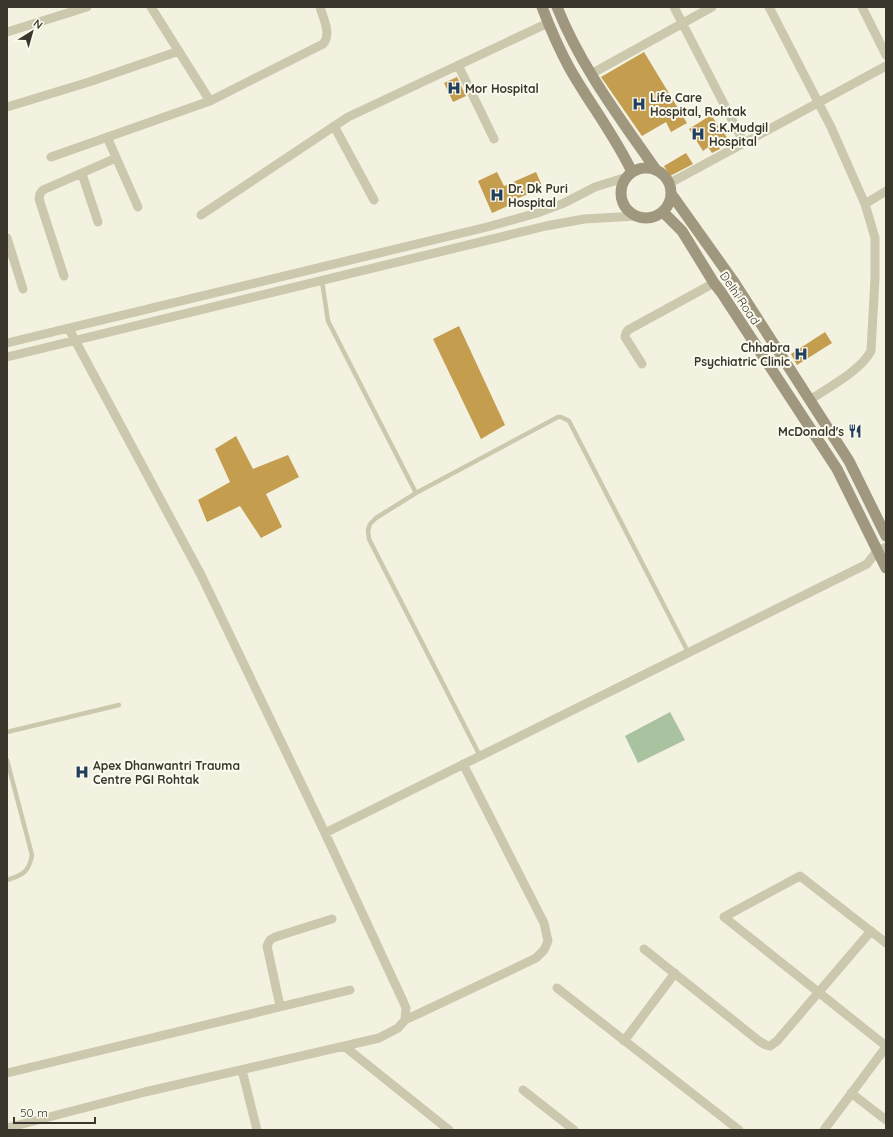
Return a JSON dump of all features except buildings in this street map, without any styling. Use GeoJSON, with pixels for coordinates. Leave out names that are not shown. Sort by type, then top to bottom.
{"type":"FeatureCollection","features":[{"type":"Feature","properties":{"kind":"main road"},"geometry":{"type":"LineString","coordinates":[[542,7],[570,69],[622,152],[629,175]]}},
{"type":"Feature","properties":{"kind":"main road"},"geometry":{"type":"LineString","coordinates":[[557,7],[582,61],[656,170],[670,183],[672,195],[670,202],[663,212],[652,218],[636,216],[625,206],[622,199],[621,192],[623,184],[629,175],[638,169],[648,168],[656,170]]}},
{"type":"Feature","properties":{"kind":"main road","name":"Delhi Road"},"geometry":{"type":"LineString","coordinates":[[672,195],[734,282],[849,461],[886,536]]}},
{"type":"Feature","properties":{"kind":"main road","name":"Delhi Road"},"geometry":{"type":"LineString","coordinates":[[663,212],[682,231],[714,283],[837,469],[881,549],[885,566]]}},
{"type":"Feature","properties":{"kind":"street"},"geometry":{"type":"LineString","coordinates":[[7,32],[87,7]]}},
{"type":"Feature","properties":{"kind":"street"},"geometry":{"type":"LineString","coordinates":[[151,7],[210,101]]}},
{"type":"Feature","properties":{"kind":"street"},"geometry":{"type":"LineString","coordinates":[[51,157],[210,101],[323,44],[326,40],[327,32],[320,7]]}},
{"type":"Feature","properties":{"kind":"street"},"geometry":{"type":"LineString","coordinates":[[674,7],[744,143]]}},
{"type":"Feature","properties":{"kind":"street"},"geometry":{"type":"LineString","coordinates":[[591,74],[712,7]]}},
{"type":"Feature","properties":{"kind":"street"},"geometry":{"type":"LineString","coordinates":[[769,7],[831,126],[865,204],[875,238],[875,278],[871,351],[866,360],[858,367],[810,400]]}},
{"type":"Feature","properties":{"kind":"street"},"geometry":{"type":"LineString","coordinates":[[862,7],[886,55]]}},
{"type":"Feature","properties":{"kind":"street"},"geometry":{"type":"LineString","coordinates":[[201,215],[348,117],[548,23]]}},
{"type":"Feature","properties":{"kind":"street"},"geometry":{"type":"LineString","coordinates":[[7,107],[89,82],[180,51]]}},
{"type":"Feature","properties":{"kind":"street"},"geometry":{"type":"LineString","coordinates":[[458,65],[494,139]]}},
{"type":"Feature","properties":{"kind":"street"},"geometry":{"type":"LineString","coordinates":[[670,183],[886,66]]}},
{"type":"Feature","properties":{"kind":"street"},"geometry":{"type":"LineString","coordinates":[[334,126],[374,200]]}},
{"type":"Feature","properties":{"kind":"street"},"geometry":{"type":"LineString","coordinates":[[107,137],[138,207]]}},
{"type":"Feature","properties":{"kind":"street"},"geometry":{"type":"LineString","coordinates":[[64,276],[39,199],[43,190],[116,158]]}},
{"type":"Feature","properties":{"kind":"street"},"geometry":{"type":"LineString","coordinates":[[82,174],[98,222]]}},
{"type":"Feature","properties":{"kind":"street"},"geometry":{"type":"LineString","coordinates":[[7,343],[188,301],[487,227],[557,205],[595,187],[629,175]]}},
{"type":"Feature","properties":{"kind":"street"},"geometry":{"type":"LineString","coordinates":[[865,204],[886,191]]}},
{"type":"Feature","properties":{"kind":"street"},"geometry":{"type":"LineString","coordinates":[[7,357],[546,226],[584,219],[636,216]]}},
{"type":"Feature","properties":{"kind":"street"},"geometry":{"type":"LineString","coordinates":[[7,238],[24,289]]}},
{"type":"Feature","properties":{"kind":"street"},"geometry":{"type":"LineString","coordinates":[[642,364],[625,337],[628,330],[714,283]]}},
{"type":"Feature","properties":{"kind":"street"},"geometry":{"type":"LineString","coordinates":[[188,301],[193,313]]}},
{"type":"Feature","properties":{"kind":"street"},"geometry":{"type":"LineString","coordinates":[[69,329],[201,575],[326,833],[406,1008],[405,1020]]}},
{"type":"Feature","properties":{"kind":"street"},"geometry":{"type":"LineString","coordinates":[[326,833],[868,564],[881,549]]}},
{"type":"Feature","properties":{"kind":"street"},"geometry":{"type":"LineString","coordinates":[[868,564],[885,566]]}},
{"type":"Feature","properties":{"kind":"street"},"geometry":{"type":"LineString","coordinates":[[7,1128],[24,1127],[145,1092],[379,1038],[398,1028],[405,1020],[536,958],[544,950],[548,941],[544,923],[463,764]]}},
{"type":"Feature","properties":{"kind":"street"},"geometry":{"type":"LineString","coordinates":[[824,1130],[886,1046],[724,917],[800,876],[886,943]]}},
{"type":"Feature","properties":{"kind":"street"},"geometry":{"type":"LineString","coordinates":[[280,1006],[267,946],[268,942],[275,936],[332,919]]}},
{"type":"Feature","properties":{"kind":"street"},"geometry":{"type":"LineString","coordinates":[[644,949],[759,1041],[766,1046],[770,1046],[777,1041],[871,931]]}},
{"type":"Feature","properties":{"kind":"street"},"geometry":{"type":"LineString","coordinates":[[624,1041],[675,973]]}},
{"type":"Feature","properties":{"kind":"street"},"geometry":{"type":"LineString","coordinates":[[557,988],[739,1130]]}},
{"type":"Feature","properties":{"kind":"street"},"geometry":{"type":"LineString","coordinates":[[7,1073],[350,990]]}},
{"type":"Feature","properties":{"kind":"street"},"geometry":{"type":"LineString","coordinates":[[344,1046],[449,1130]]}},
{"type":"Feature","properties":{"kind":"street"},"geometry":{"type":"LineString","coordinates":[[242,1070],[257,1130]]}},
{"type":"Feature","properties":{"kind":"street"},"geometry":{"type":"LineString","coordinates":[[523,1090],[574,1130]]}},
{"type":"Feature","properties":{"kind":"street"},"geometry":{"type":"LineString","coordinates":[[851,1093],[886,1120]]}},
{"type":"Feature","properties":{"kind":"lane"},"geometry":{"type":"LineString","coordinates":[[322,281],[328,321],[416,493]]}},
{"type":"Feature","properties":{"kind":"lane"},"geometry":{"type":"LineString","coordinates":[[480,756],[370,540],[368,530],[370,524],[376,518],[416,493],[558,417],[566,419],[569,422],[688,652]]}},
{"type":"Feature","properties":{"kind":"lane"},"geometry":{"type":"LineString","coordinates":[[7,732],[119,705]]}},
{"type":"Feature","properties":{"kind":"lane"},"geometry":{"type":"LineString","coordinates":[[7,760],[32,855],[30,865],[26,872],[19,877],[7,880]]}},
{"type":"Feature","properties":{"kind":"green space"},"geometry":{"type":"Polygon","coordinates":[[[670,712],[685,740],[638,763],[625,736],[670,712]]]}},
{"type":"Feature","properties":{"kind":"place","name":"Mor Hospital"},"geometry":{"type":"Point","coordinates":[454,88]}},
{"type":"Feature","properties":{"kind":"place","name":"Life Care Hospital, Rohtak"},"geometry":{"type":"Point","coordinates":[639,104]}},
{"type":"Feature","properties":{"kind":"place","name":"S.K.Mudgil Hospital"},"geometry":{"type":"Point","coordinates":[698,134]}},
{"type":"Feature","properties":{"kind":"place","name":"Dr. Dk Puri Hospital"},"geometry":{"type":"Point","coordinates":[497,195]}},
{"type":"Feature","properties":{"kind":"place","name":"Chhabra Psychiatric Clinic"},"geometry":{"type":"Point","coordinates":[801,354]}},
{"type":"Feature","properties":{"kind":"place","name":"McDonald's"},"geometry":{"type":"Point","coordinates":[855,431]}},
{"type":"Feature","properties":{"kind":"place","name":"Apex Dhanwantri Trauma Centre PGI Rohtak"},"geometry":{"type":"Point","coordinates":[82,772]}}]}
